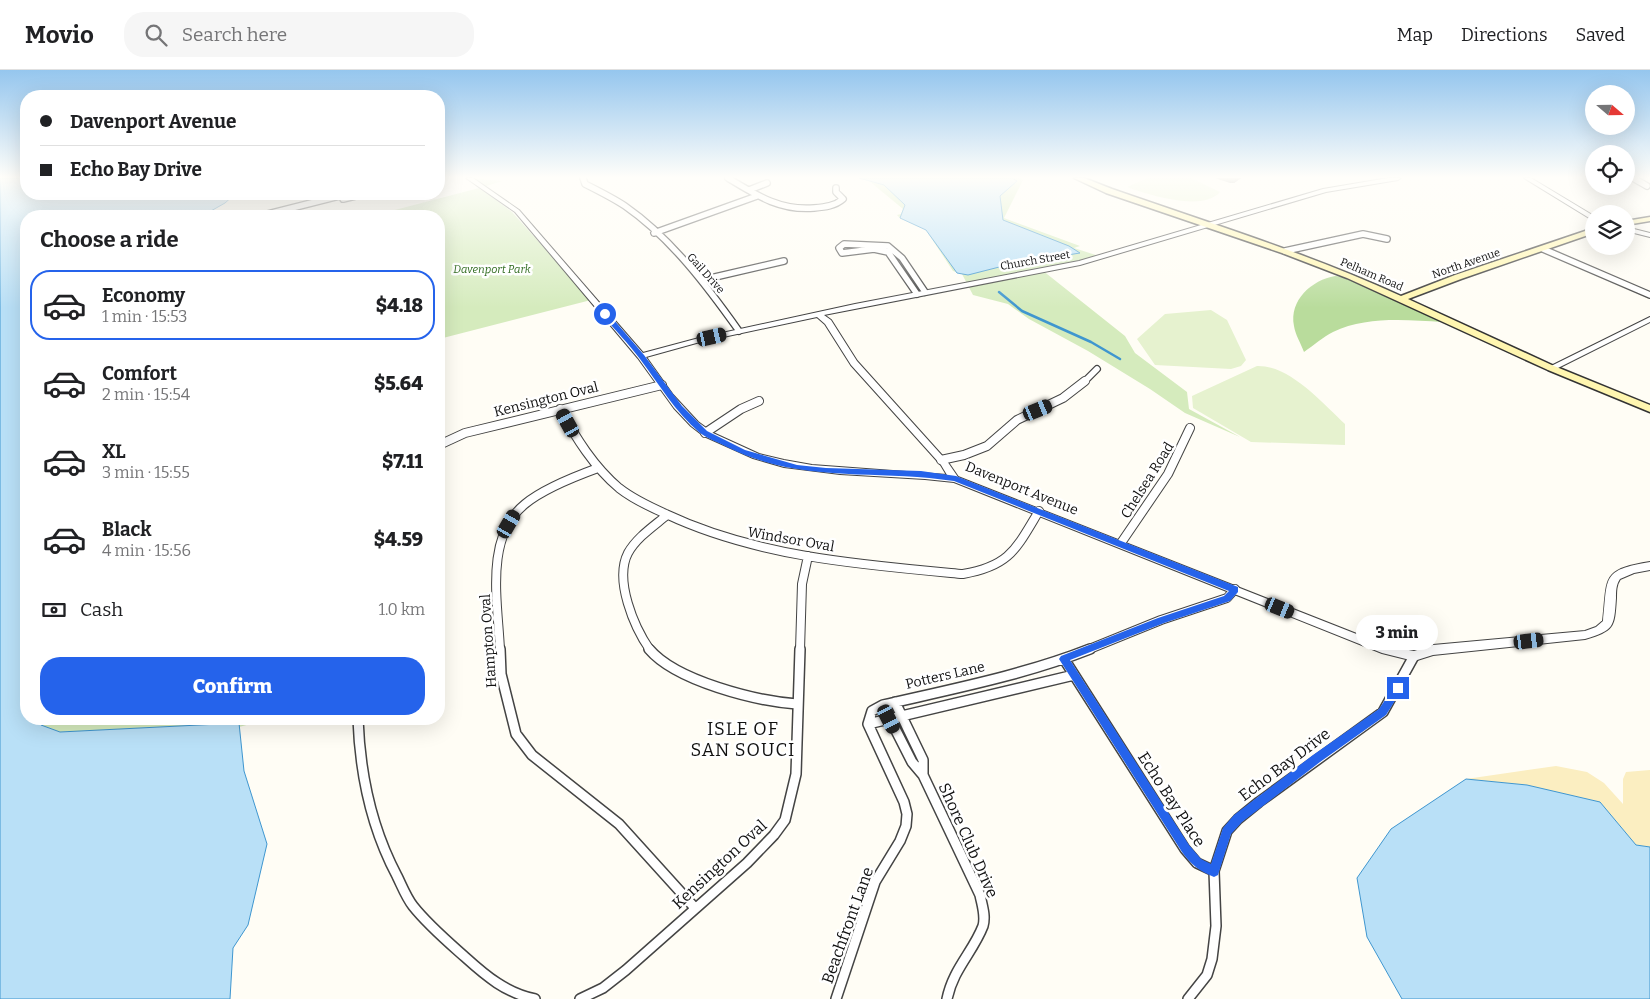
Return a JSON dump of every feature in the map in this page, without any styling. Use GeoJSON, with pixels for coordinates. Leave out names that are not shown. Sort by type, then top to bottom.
{"type":"FeatureCollection","features":[{"type":"Feature","properties":{"kind":"main road","name":"Pelham Road"},"geometry":{"type":"LineString","coordinates":[[1198,221],[1350,276],[1551,368],[1650,410]]}},
{"type":"Feature","properties":{"kind":"main road","name":"North Avenue"},"geometry":{"type":"LineString","coordinates":[[1402,299],[1458,277],[1585,233]]}},
{"type":"Feature","properties":{"kind":"street"},"geometry":{"type":"LineString","coordinates":[[526,221],[641,356],[679,408],[705,433],[742,452],[797,468],[826,471],[921,473],[956,479]]}},
{"type":"Feature","properties":{"kind":"street","name":"Gail Drive"},"geometry":{"type":"LineString","coordinates":[[642,221],[702,280],[739,331]]}},
{"type":"Feature","properties":{"kind":"street"},"geometry":{"type":"LineString","coordinates":[[654,233],[687,221]]}},
{"type":"Feature","properties":{"kind":"street","name":"Church Street"},"geometry":{"type":"LineString","coordinates":[[818,314],[1080,263],[1221,221]]}},
{"type":"Feature","properties":{"kind":"street"},"geometry":{"type":"LineString","coordinates":[[1635,231],[1650,235]]}},
{"type":"Feature","properties":{"kind":"street"},"geometry":{"type":"LineString","coordinates":[[1285,251],[1363,234],[1387,239]]}},
{"type":"Feature","properties":{"kind":"street"},"geometry":{"type":"LineString","coordinates":[[844,244],[888,246],[902,258],[921,293],[888,252],[873,248],[848,254],[839,251],[839,248],[844,244]]}},
{"type":"Feature","properties":{"kind":"street"},"geometry":{"type":"LineString","coordinates":[[1543,249],[1650,295]]}},
{"type":"Feature","properties":{"kind":"street"},"geometry":{"type":"LineString","coordinates":[[702,280],[784,261]]}},
{"type":"Feature","properties":{"kind":"street"},"geometry":{"type":"LineString","coordinates":[[641,356],[739,331],[818,314]]}},
{"type":"Feature","properties":{"kind":"street","name":"Davenport Avenue"},"geometry":{"type":"LineString","coordinates":[[818,314],[828,322],[854,363],[956,479],[1121,543],[1386,650],[1414,656],[1433,650],[1585,635],[1600,630],[1608,623],[1610,593],[1613,580],[1617,574],[1625,570],[1650,566]]}},
{"type":"Feature","properties":{"kind":"street"},"geometry":{"type":"LineString","coordinates":[[1551,368],[1650,319]]}},
{"type":"Feature","properties":{"kind":"street"},"geometry":{"type":"LineString","coordinates":[[941,460],[971,453],[986,446],[1017,420],[1063,398],[1083,383],[1097,369]]}},
{"type":"Feature","properties":{"kind":"street","name":"Kensington Oval"},"geometry":{"type":"LineString","coordinates":[[445,443],[465,433],[662,385]]}},
{"type":"Feature","properties":{"kind":"street"},"geometry":{"type":"LineString","coordinates":[[705,433],[741,409],[759,401]]}},
{"type":"Feature","properties":{"kind":"street","name":"Windsor Oval"},"geometry":{"type":"LineString","coordinates":[[560,409],[576,437],[598,468],[620,487],[637,499],[667,515],[707,533],[735,542],[808,556],[963,574],[980,572],[998,566],[1008,558],[1039,511]]}},
{"type":"Feature","properties":{"kind":"street","name":"Chelsea Road"},"geometry":{"type":"LineString","coordinates":[[1121,543],[1156,494],[1181,451],[1190,428]]}},
{"type":"Feature","properties":{"kind":"street","name":"Hampton Oval"},"geometry":{"type":"LineString","coordinates":[[598,468],[572,478],[526,503],[514,515],[503,533],[498,552],[497,580],[501,674],[507,702],[516,734],[532,755],[619,824],[695,908]]}},
{"type":"Feature","properties":{"kind":"street"},"geometry":{"type":"LineString","coordinates":[[667,515],[628,551],[623,562],[624,591],[632,617],[654,654],[676,668],[704,680],[759,699],[797,704]]}},
{"type":"Feature","properties":{"kind":"street","name":"Kensington Oval"},"geometry":{"type":"LineString","coordinates":[[580,999],[602,988],[626,970],[747,863],[774,835],[785,820],[796,774],[799,728],[797,704],[802,584],[808,556]]}},
{"type":"Feature","properties":{"kind":"street","name":"Potters Lane"},"geometry":{"type":"LineString","coordinates":[[883,705],[965,686],[1064,659],[1161,620],[1227,598],[1235,589]]}},
{"type":"Feature","properties":{"kind":"street","name":"Echo Bay Drive"},"geometry":{"type":"LineString","coordinates":[[1188,999],[1207,975],[1212,959],[1216,926],[1214,871],[1227,831],[1238,819],[1316,758],[1383,712],[1414,656]]}},
{"type":"Feature","properties":{"kind":"street","name":"Echo Bay Place"},"geometry":{"type":"LineString","coordinates":[[1064,659],[1185,849],[1197,863],[1214,871]]}},
{"type":"Feature","properties":{"kind":"street"},"geometry":{"type":"LineString","coordinates":[[868,724],[1074,675]]}},
{"type":"Feature","properties":{"kind":"street","name":"Shore Club Drive"},"geometry":{"type":"LineString","coordinates":[[895,702],[923,760],[923,775]]}},
{"type":"Feature","properties":{"kind":"street"},"geometry":{"type":"LineString","coordinates":[[868,724],[872,711],[883,705]]}},
{"type":"Feature","properties":{"kind":"street","name":"Shore Club Drive"},"geometry":{"type":"LineString","coordinates":[[883,705],[912,762],[923,775],[980,895],[984,912],[983,926],[950,983],[947,999]]}},
{"type":"Feature","properties":{"kind":"street","name":"Beachfront Lane"},"geometry":{"type":"LineString","coordinates":[[836,999],[875,882],[900,841],[906,826],[907,814],[904,802],[868,724]]}},
{"type":"Feature","properties":{"kind":"street"},"geometry":{"type":"LineString","coordinates":[[358,725],[363,780],[372,816],[388,861],[413,906],[491,981],[521,997],[535,999]]}},
{"type":"Feature","properties":{"kind":"green space","name":"Davenport Park"},"geometry":{"type":"Polygon","coordinates":[[[445,221],[520,221],[591,300],[445,337],[445,221]]]}},
{"type":"Feature","properties":{"kind":"green space"},"geometry":{"type":"Polygon","coordinates":[[[907,221],[1013,221],[1080,246],[1074,248],[1102,257],[1042,270],[1125,336],[1135,353],[1187,392],[1189,409],[1240,437],[1185,413],[1150,389],[1088,351],[1029,319],[1008,304],[973,295],[962,274],[953,271],[926,230],[907,221]]]}},
{"type":"Feature","properties":{"kind":"green space"},"geometry":{"type":"Polygon","coordinates":[[[1335,276],[1346,277],[1442,322],[1387,320],[1359,323],[1333,332],[1304,352],[1295,329],[1293,317],[1295,308],[1304,293],[1311,287],[1326,278],[1335,276]]]}},
{"type":"Feature","properties":{"kind":"green space"},"geometry":{"type":"Polygon","coordinates":[[[1211,310],[1227,320],[1246,360],[1241,366],[1231,369],[1155,365],[1137,339],[1165,314],[1211,310]]]}},
{"type":"Feature","properties":{"kind":"green space"},"geometry":{"type":"Polygon","coordinates":[[[1257,366],[1269,367],[1293,378],[1316,396],[1345,424],[1345,445],[1251,442],[1193,408],[1192,396],[1257,366]]]}},
{"type":"Feature","properties":{"kind":"green space"},"geometry":{"type":"Polygon","coordinates":[[[41,725],[198,725],[60,732],[41,725]]]}},
{"type":"Feature","properties":{"kind":"sand"},"geometry":{"type":"Polygon","coordinates":[[[1556,766],[1587,772],[1604,783],[1623,804],[1623,779],[1626,772],[1650,770],[1650,847],[1636,845],[1600,802],[1527,785],[1466,779],[1556,766]]]}},
{"type":"Feature","properties":{"kind":"water"},"geometry":{"type":"Polygon","coordinates":[[[0,221],[20,221],[20,725],[41,725],[60,732],[199,725],[239,725],[244,771],[267,844],[248,925],[233,948],[230,999],[0,999],[0,221]]]}},
{"type":"Feature","properties":{"kind":"water"},"geometry":{"type":"Polygon","coordinates":[[[907,221],[1006,221],[1069,246],[1080,253],[1011,264],[968,275],[957,273],[926,230],[907,221]]]}},
{"type":"Feature","properties":{"kind":"water"},"geometry":{"type":"Polygon","coordinates":[[[1466,779],[1527,785],[1600,802],[1636,845],[1650,847],[1650,999],[1402,999],[1367,937],[1357,878],[1391,829],[1466,779]]]}},
{"type":"Feature","properties":{"kind":"waterway"},"geometry":{"type":"LineString","coordinates":[[999,292],[1022,311],[1091,342],[1120,359]]}},
{"type":"Feature","properties":{"kind":"district","name":"ISLE OF SAN SOUCI"},"geometry":{"type":"Point","coordinates":[743,740]}},
{"type":"Feature","properties":{"kind":"route"},"geometry":{"type":"LineString","coordinates":[[605,314],[641,356],[679,408],[705,433],[742,452],[797,468],[826,471],[921,473],[956,479],[1235,589],[1227,598],[1161,620],[1064,659],[1185,849],[1197,863],[1214,871],[1227,831],[1238,819],[1316,758],[1383,712],[1398,688]]}}]}
